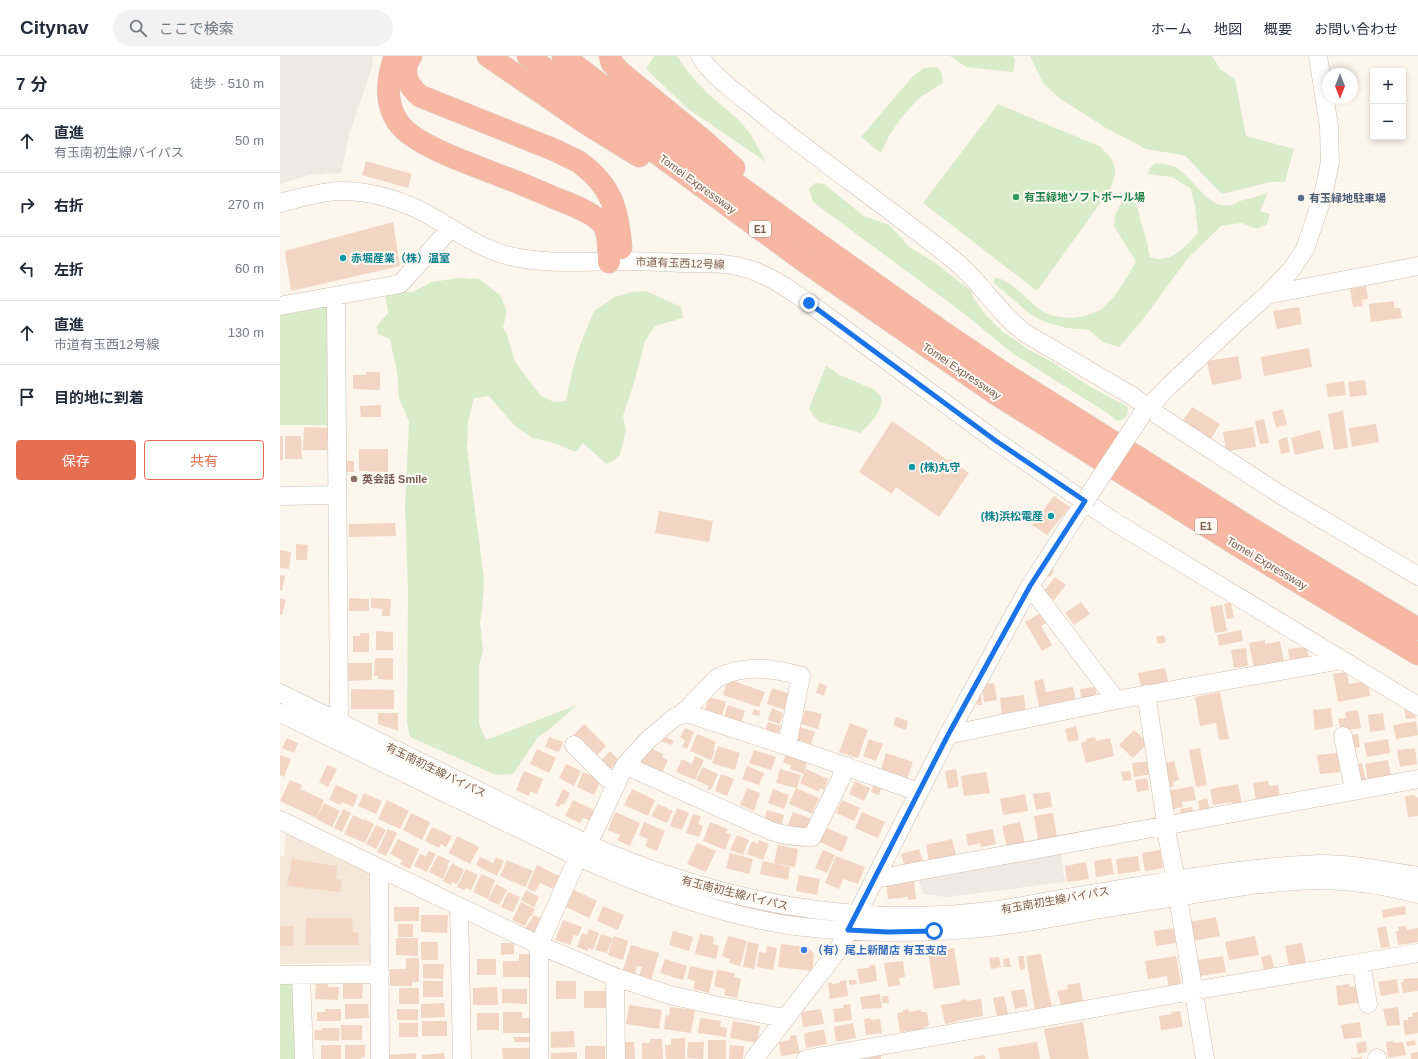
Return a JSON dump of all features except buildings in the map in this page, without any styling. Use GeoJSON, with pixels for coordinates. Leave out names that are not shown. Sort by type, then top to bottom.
{"type":"FeatureCollection","features":[{"type":"Feature","properties":{"kind":"highway"},"geometry":{"type":"LineString","coordinates":[[395,56],[388,88],[390,103],[401,125],[422,142],[594,216],[604,225],[615,262]]}},
{"type":"Feature","properties":{"kind":"highway"},"geometry":{"type":"LineString","coordinates":[[411,56],[408,60],[406,70],[407,79],[412,89],[420,96],[557,151],[578,161],[591,172],[610,196],[616,211],[619,226],[615,262]]}},
{"type":"Feature","properties":{"kind":"highway"},"geometry":{"type":"LineString","coordinates":[[488,56],[587,124],[804,261]]}},
{"type":"Feature","properties":{"kind":"highway","name":"Tomei Expressway"},"geometry":{"type":"LineString","coordinates":[[528,56],[804,261],[1002,398],[1242,548],[1418,654]]}},
{"type":"Feature","properties":{"kind":"highway","name":"Tomei Expressway"},"geometry":{"type":"LineString","coordinates":[[563,56],[817,243],[941,331],[1008,376],[1245,525],[1418,630]]}},
{"type":"Feature","properties":{"kind":"highway"},"geometry":{"type":"LineString","coordinates":[[610,56],[612,63],[620,72],[704,141],[817,243]]}},
{"type":"Feature","properties":{"kind":"street"},"geometry":{"type":"LineString","coordinates":[[700,56],[706,65],[720,79],[796,141],[956,262],[979,284],[1019,328],[1134,397],[1145,411],[1281,495],[1418,576]]}},
{"type":"Feature","properties":{"kind":"street"},"geometry":{"type":"LineString","coordinates":[[754,1059],[838,950],[948,735],[1030,586],[1145,411],[1236,322],[1267,295],[1291,270],[1305,248],[1323,196],[1328,176],[1331,149],[1318,56]]}},
{"type":"Feature","properties":{"kind":"street","name":"市道有玉西12号線"},"geometry":{"type":"LineString","coordinates":[[280,203],[319,194],[347,191],[371,194],[417,208],[484,247],[501,254],[518,258],[548,262],[723,263],[748,269],[769,278],[809,303],[996,441],[1113,520],[1418,706]]}},
{"type":"Feature","properties":{"kind":"street"},"geometry":{"type":"LineString","coordinates":[[280,306],[336,297],[400,284],[451,228]]}},
{"type":"Feature","properties":{"kind":"street"},"geometry":{"type":"LineString","coordinates":[[1267,295],[1418,266]]}},
{"type":"Feature","properties":{"kind":"street"},"geometry":{"type":"LineString","coordinates":[[336,297],[339,723]]}},
{"type":"Feature","properties":{"kind":"street"},"geometry":{"type":"LineString","coordinates":[[280,496],[337,495]]}},
{"type":"Feature","properties":{"kind":"street"},"geometry":{"type":"LineString","coordinates":[[1030,586],[1116,700]]}},
{"type":"Feature","properties":{"kind":"street"},"geometry":{"type":"LineString","coordinates":[[948,735],[1146,694],[1342,660]]}},
{"type":"Feature","properties":{"kind":"street"},"geometry":{"type":"LineString","coordinates":[[539,1059],[539,945],[625,765],[650,739],[675,717],[681,715],[717,678],[734,670],[756,668],[791,673],[801,676],[788,746]]}},
{"type":"Feature","properties":{"kind":"street","name":"有玉南初生線バイパス"},"geometry":{"type":"LineString","coordinates":[[280,693],[583,851],[665,892],[757,919],[795,926],[888,932],[934,931],[999,926],[1177,888],[1257,869],[1285,866],[1323,864],[1373,869],[1418,876]]}},
{"type":"Feature","properties":{"kind":"street"},"geometry":{"type":"LineString","coordinates":[[1146,694],[1165,816],[1165,825],[1177,888],[1192,991],[1205,1059]]}},
{"type":"Feature","properties":{"kind":"street"},"geometry":{"type":"LineString","coordinates":[[684,712],[847,766],[919,792]]}},
{"type":"Feature","properties":{"kind":"street","name":"有玉南初生線バイパス"},"geometry":{"type":"LineString","coordinates":[[280,714],[583,851],[628,862],[672,877],[754,899],[800,908],[882,916],[913,916],[998,910],[1177,888],[1325,880],[1369,884],[1418,894]]}},
{"type":"Feature","properties":{"kind":"street"},"geometry":{"type":"LineString","coordinates":[[1342,736],[1354,790]]}},
{"type":"Feature","properties":{"kind":"street"},"geometry":{"type":"LineString","coordinates":[[574,745],[605,776],[616,784]]}},
{"type":"Feature","properties":{"kind":"street"},"geometry":{"type":"LineString","coordinates":[[625,765],[771,832],[795,837],[812,837],[847,766]]}},
{"type":"Feature","properties":{"kind":"street"},"geometry":{"type":"LineString","coordinates":[[875,879],[1418,779]]}},
{"type":"Feature","properties":{"kind":"street"},"geometry":{"type":"LineString","coordinates":[[280,820],[539,945],[615,977],[714,1005],[785,1018]]}},
{"type":"Feature","properties":{"kind":"street"},"geometry":{"type":"LineString","coordinates":[[380,868],[380,1059]]}},
{"type":"Feature","properties":{"kind":"street"},"geometry":{"type":"LineString","coordinates":[[459,906],[462,1059]]}},
{"type":"Feature","properties":{"kind":"street"},"geometry":{"type":"LineString","coordinates":[[806,1059],[890,1052],[1192,991],[1418,953]]}},
{"type":"Feature","properties":{"kind":"street"},"geometry":{"type":"LineString","coordinates":[[1361,963],[1368,1004]]}},
{"type":"Feature","properties":{"kind":"street"},"geometry":{"type":"LineString","coordinates":[[280,975],[380,974]]}},
{"type":"Feature","properties":{"kind":"street"},"geometry":{"type":"LineString","coordinates":[[301,975],[304,1059]]}},
{"type":"Feature","properties":{"kind":"street"},"geometry":{"type":"LineString","coordinates":[[615,977],[616,1059]]}},
{"type":"Feature","properties":{"kind":"shaded area"},"geometry":{"type":"Polygon","coordinates":[[[280,56],[373,56],[372,67],[349,135],[341,173],[310,175],[280,184],[280,56]]]}},
{"type":"Feature","properties":{"kind":"shaded area"},"geometry":{"type":"Polygon","coordinates":[[[286,830],[378,874],[378,962],[280,964],[280,856],[284,856],[286,830]]]}},
{"type":"Feature","properties":{"kind":"shaded area"},"geometry":{"type":"Polygon","coordinates":[[[1060,850],[1065,882],[948,897],[923,894],[917,874],[1060,850]]]}},
{"type":"Feature","properties":{"kind":"green space"},"geometry":{"type":"Polygon","coordinates":[[[654,56],[677,56],[688,72],[707,93],[740,121],[751,135],[766,162],[687,108],[646,69],[654,56]]]}},
{"type":"Feature","properties":{"kind":"green space"},"geometry":{"type":"Polygon","coordinates":[[[950,56],[1013,56],[1015,60],[1013,72],[966,67],[950,56]]]}},
{"type":"Feature","properties":{"kind":"green space"},"geometry":{"type":"Polygon","coordinates":[[[1030,56],[1212,56],[1220,69],[1235,79],[1246,136],[1294,149],[1285,182],[1270,182],[1222,194],[1185,156],[1146,149],[1106,128],[1058,97],[1043,83],[1030,56]]]}},
{"type":"Feature","properties":{"kind":"green space"},"geometry":{"type":"Polygon","coordinates":[[[937,67],[942,74],[943,83],[919,98],[902,117],[890,134],[881,153],[861,137],[913,76],[924,68],[937,67]]]}},
{"type":"Feature","properties":{"kind":"green space","name":"有玉緑地ソフトボール場"},"geometry":{"type":"Polygon","coordinates":[[[998,104],[1099,146],[1113,161],[1115,171],[1109,191],[1037,291],[923,203],[998,104]]]}},
{"type":"Feature","properties":{"kind":"green space"},"geometry":{"type":"Polygon","coordinates":[[[1156,163],[1175,167],[1189,178],[1208,198],[1223,206],[1232,205],[1267,192],[1260,211],[1270,214],[1267,224],[1257,229],[1241,223],[1221,226],[1188,258],[1141,322],[1119,347],[1103,342],[1089,330],[1067,328],[1045,322],[1030,314],[994,283],[994,277],[1006,282],[1018,290],[1038,308],[1058,317],[1079,317],[1102,309],[1117,292],[1136,262],[1114,226],[1115,215],[1124,198],[1129,194],[1137,205],[1150,257],[1157,259],[1164,258],[1177,253],[1198,233],[1195,205],[1191,189],[1172,177],[1148,174],[1150,168],[1156,163]]]}},
{"type":"Feature","properties":{"kind":"green space"},"geometry":{"type":"Polygon","coordinates":[[[815,183],[824,184],[864,216],[889,225],[909,247],[934,262],[971,291],[974,299],[985,314],[1002,331],[1028,349],[1054,363],[1089,386],[1128,407],[1127,416],[1122,420],[1117,421],[1107,413],[1012,353],[966,315],[813,202],[809,189],[815,183]]]}},
{"type":"Feature","properties":{"kind":"green space"},"geometry":{"type":"Polygon","coordinates":[[[459,278],[479,279],[500,295],[507,311],[503,328],[507,334],[515,362],[541,396],[554,402],[566,401],[573,368],[580,345],[594,311],[615,297],[632,292],[646,291],[681,307],[683,318],[655,326],[645,341],[634,383],[623,416],[626,431],[620,455],[613,461],[606,464],[583,443],[576,452],[554,443],[532,438],[513,424],[489,396],[474,398],[468,422],[467,448],[484,579],[480,621],[483,651],[479,666],[479,724],[486,740],[577,705],[551,728],[538,737],[513,774],[496,775],[410,737],[407,723],[408,590],[405,507],[409,422],[399,398],[397,372],[390,339],[378,334],[377,326],[388,313],[385,292],[413,292],[431,282],[459,278]]]}},
{"type":"Feature","properties":{"kind":"green space"},"geometry":{"type":"Polygon","coordinates":[[[329,307],[338,425],[280,425],[280,315],[329,307]]]}},
{"type":"Feature","properties":{"kind":"green space"},"geometry":{"type":"Polygon","coordinates":[[[826,366],[840,375],[875,390],[882,398],[877,413],[861,433],[820,422],[809,408],[826,366]]]}},
{"type":"Feature","properties":{"kind":"green space"},"geometry":{"type":"Polygon","coordinates":[[[280,980],[290,980],[297,989],[297,1059],[280,1059],[280,980]]]}},
{"type":"Feature","properties":{"kind":"place","name":"有玉緑地ソフトボール場"},"geometry":{"type":"Point","coordinates":[1016,197]}},
{"type":"Feature","properties":{"kind":"place","name":"有玉緑地駐車場"},"geometry":{"type":"Point","coordinates":[1301,198]}},
{"type":"Feature","properties":{"kind":"place","name":"赤堀産業（株）温室"},"geometry":{"type":"Point","coordinates":[343,258]}},
{"type":"Feature","properties":{"kind":"place","name":"(株)丸守"},"geometry":{"type":"Point","coordinates":[912,467]}},
{"type":"Feature","properties":{"kind":"place","name":"英会話 Smile"},"geometry":{"type":"Point","coordinates":[354,479]}},
{"type":"Feature","properties":{"kind":"place","name":"(株)浜松電産"},"geometry":{"type":"Point","coordinates":[1051,516]}},
{"type":"Feature","properties":{"kind":"place","name":"（有）尾上新聞店 有玉支店"},"geometry":{"type":"Point","coordinates":[804,950]}},
{"type":"Feature","properties":{"kind":"route"},"geometry":{"type":"LineString","coordinates":[[809,303],[996,441],[1085,501],[1030,586],[948,735],[848,930],[888,932],[934,931]]}}]}
